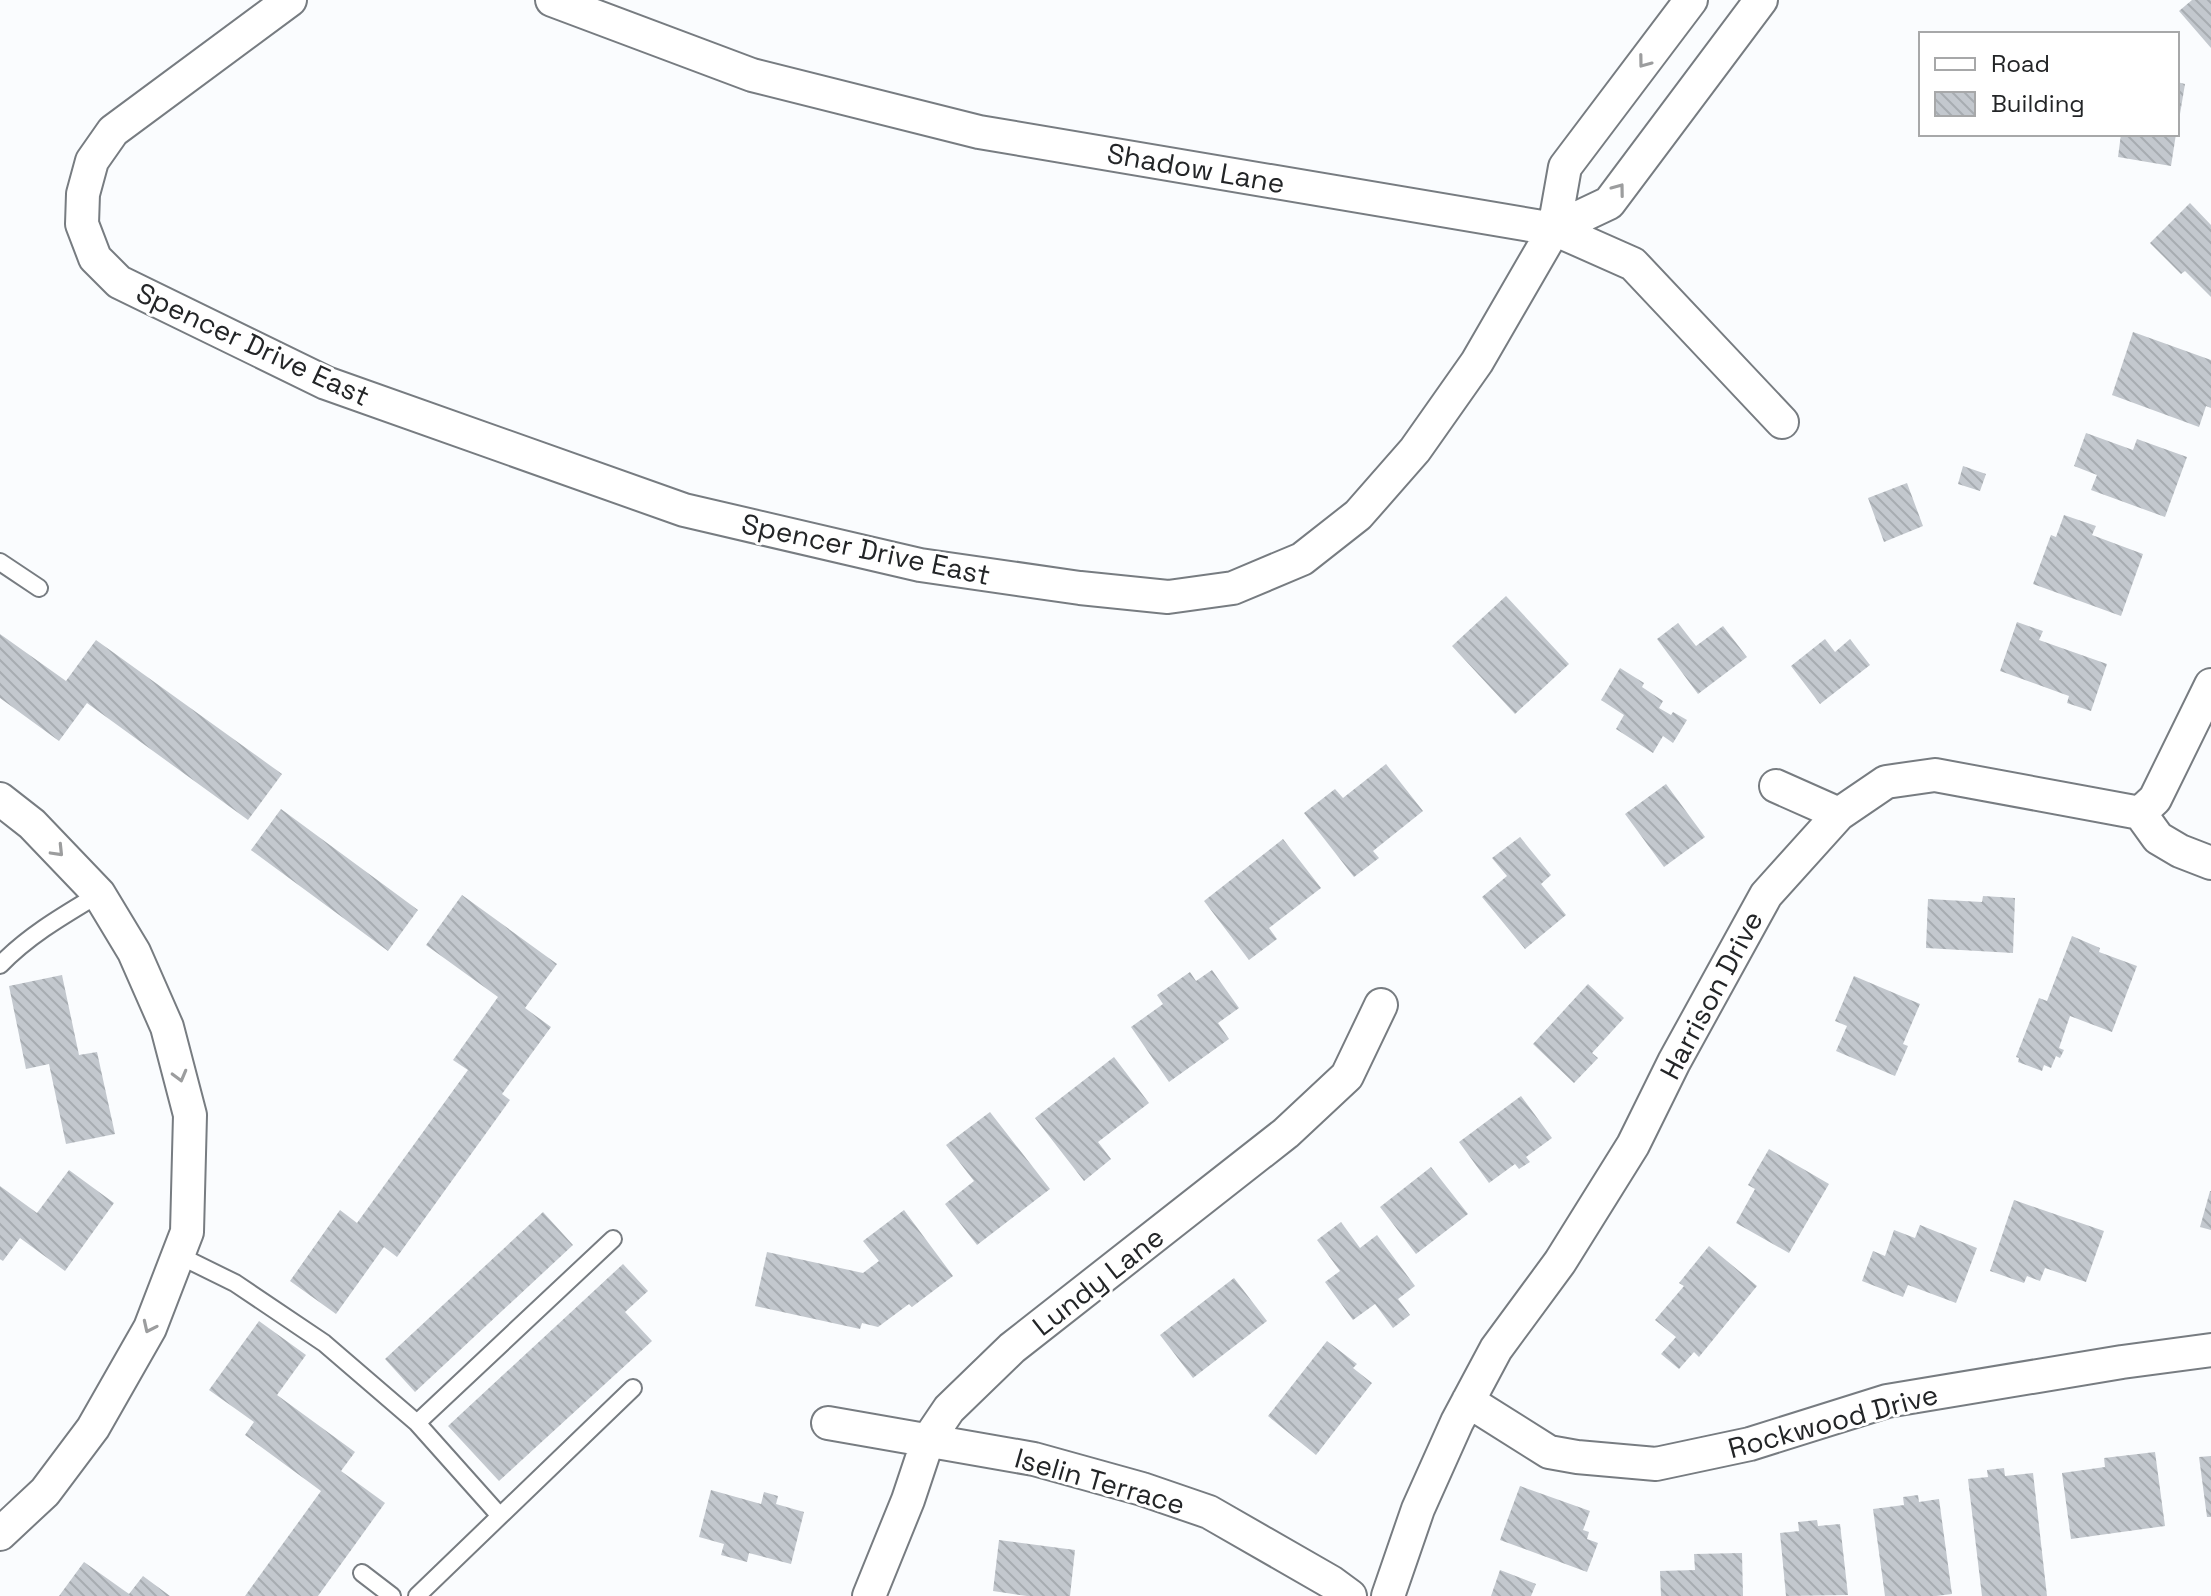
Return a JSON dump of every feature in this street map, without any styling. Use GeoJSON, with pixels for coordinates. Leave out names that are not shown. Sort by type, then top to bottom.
{"type":"FeatureCollection","features":[{"type":"Feature","properties":{"kind":"street","name":"Spencer Drive East"},"geometry":{"type":"LineString","coordinates":[[290,0],[113,131],[92,161],[83,194],[82,224],[95,258],[119,282],[326,383],[684,510],[920,565],[1168,597],[1233,588],[1302,559],[1358,515],[1415,450],[1477,362],[1554,229],[1565,167],[1691,0]]}},
{"type":"Feature","properties":{"kind":"street","name":"Shadow Lane"},"geometry":{"type":"LineString","coordinates":[[552,0],[752,75],[979,132],[1554,229],[1633,264],[1782,422]]}},
{"type":"Feature","properties":{"kind":"street"},"geometry":{"type":"LineString","coordinates":[[1554,229],[1609,203],[1761,0]]}},
{"type":"Feature","properties":{"kind":"street"},"geometry":{"type":"LineString","coordinates":[[2211,685],[2155,799],[2140,813],[2158,838],[2211,863]]}},
{"type":"Feature","properties":{"kind":"street","name":"Harrison Drive"},"geometry":{"type":"LineString","coordinates":[[1388,1596],[1418,1509],[1496,1349],[1560,1262],[1633,1145],[1674,1062],[1766,895],[1839,814],[1886,782],[1935,775],[2140,813]]}},
{"type":"Feature","properties":{"kind":"street"},"geometry":{"type":"LineString","coordinates":[[1776,786],[1839,814]]}},
{"type":"Feature","properties":{"kind":"street"},"geometry":{"type":"LineString","coordinates":[[0,799],[32,824],[99,894],[134,952],[167,1027],[190,1115],[187,1232],[150,1328],[93,1428],[45,1492],[0,1534]]}},
{"type":"Feature","properties":{"kind":"street","name":"Lundy Lane"},"geometry":{"type":"LineString","coordinates":[[869,1596],[908,1500],[928,1440],[949,1409],[1012,1348],[1286,1133],[1347,1076],[1381,1005]]}},
{"type":"Feature","properties":{"kind":"street","name":"Rockwood Drive"},"geometry":{"type":"LineString","coordinates":[[1468,1401],[1549,1452],[1656,1464],[1750,1444],[1887,1401],[2211,1350]]}},
{"type":"Feature","properties":{"kind":"street","name":"Iselin Terrace"},"geometry":{"type":"LineString","coordinates":[[828,1423],[1034,1459],[1093,1474],[1209,1512],[1350,1596]]}},
{"type":"Feature","properties":{"kind":"lane"},"geometry":{"type":"LineString","coordinates":[[0,562],[39,588]]}},
{"type":"Feature","properties":{"kind":"lane"},"geometry":{"type":"LineString","coordinates":[[0,965],[17,947],[99,894]]}},
{"type":"Feature","properties":{"kind":"lane"},"geometry":{"type":"LineString","coordinates":[[417,1423],[613,1239]]}},
{"type":"Feature","properties":{"kind":"lane"},"geometry":{"type":"LineString","coordinates":[[178,1255],[235,1283],[324,1343],[417,1423],[500,1516]]}},
{"type":"Feature","properties":{"kind":"lane"},"geometry":{"type":"LineString","coordinates":[[417,1596],[633,1388]]}},
{"type":"Feature","properties":{"kind":"lane"},"geometry":{"type":"LineString","coordinates":[[362,1573],[392,1596]]}},
{"type":"Feature","properties":{"kind":"building"},"geometry":{"type":"Polygon","coordinates":[[[2192,0],[2211,0],[2211,48],[2179,11],[2192,0]]]}},
{"type":"Feature","properties":{"kind":"building"},"geometry":{"type":"Polygon","coordinates":[[[2179,82],[2185,84],[2179,120],[2179,82]]]}},
{"type":"Feature","properties":{"kind":"building"},"geometry":{"type":"Polygon","coordinates":[[[2121,136],[2176,136],[2171,166],[2118,157],[2121,136]]]}},
{"type":"Feature","properties":{"kind":"building"},"geometry":{"type":"Polygon","coordinates":[[[2190,203],[2211,225],[2211,297],[2185,271],[2181,274],[2150,243],[2190,203]]]}},
{"type":"Feature","properties":{"kind":"building"},"geometry":{"type":"Polygon","coordinates":[[[2133,332],[2211,360],[2211,408],[2206,406],[2199,427],[2112,395],[2133,332]]]}},
{"type":"Feature","properties":{"kind":"building"},"geometry":{"type":"Polygon","coordinates":[[[2086,433],[2133,450],[2137,439],[2187,457],[2165,517],[2091,490],[2097,475],[2074,466],[2086,433]]]}},
{"type":"Feature","properties":{"kind":"building"},"geometry":{"type":"Polygon","coordinates":[[[1963,466],[1986,474],[1980,491],[1958,484],[1963,466]]]}},
{"type":"Feature","properties":{"kind":"building"},"geometry":{"type":"Polygon","coordinates":[[[1907,483],[1923,526],[1884,542],[1868,498],[1907,483]]]}},
{"type":"Feature","properties":{"kind":"building"},"geometry":{"type":"Polygon","coordinates":[[[2064,515],[2096,526],[2092,535],[2143,554],[2121,616],[2033,584],[2051,535],[2056,537],[2064,515]]]}},
{"type":"Feature","properties":{"kind":"building"},"geometry":{"type":"Polygon","coordinates":[[[1506,596],[1569,664],[1515,714],[1452,646],[1506,596]]]}},
{"type":"Feature","properties":{"kind":"building"},"geometry":{"type":"Polygon","coordinates":[[[2017,622],[2043,631],[2039,640],[2107,664],[2091,711],[2067,703],[2069,696],[2000,671],[2017,622]]]}},
{"type":"Feature","properties":{"kind":"building"},"geometry":{"type":"Polygon","coordinates":[[[1678,623],[1696,646],[1723,626],[1747,657],[1698,694],[1657,639],[1678,623]]]}},
{"type":"Feature","properties":{"kind":"building"},"geometry":{"type":"Polygon","coordinates":[[[0,634],[66,681],[96,640],[282,774],[248,820],[87,703],[59,741],[0,698],[0,634]]]}},
{"type":"Feature","properties":{"kind":"building"},"geometry":{"type":"Polygon","coordinates":[[[1825,639],[1835,652],[1850,639],[1870,665],[1820,704],[1791,666],[1825,639]]]}},
{"type":"Feature","properties":{"kind":"building"},"geometry":{"type":"Polygon","coordinates":[[[1620,668],[1644,683],[1642,687],[1663,701],[1659,708],[1687,720],[1673,743],[1663,736],[1653,753],[1616,729],[1624,715],[1601,700],[1620,668]]]}},
{"type":"Feature","properties":{"kind":"building"},"geometry":{"type":"Polygon","coordinates":[[[1386,764],[1423,811],[1373,851],[1379,858],[1354,877],[1304,813],[1335,789],[1343,798],[1386,764]]]}},
{"type":"Feature","properties":{"kind":"building"},"geometry":{"type":"Polygon","coordinates":[[[1666,784],[1705,837],[1664,867],[1625,814],[1666,784]]]}},
{"type":"Feature","properties":{"kind":"building"},"geometry":{"type":"Polygon","coordinates":[[[281,809],[418,910],[388,951],[251,850],[281,809]]]}},
{"type":"Feature","properties":{"kind":"building"},"geometry":{"type":"Polygon","coordinates":[[[1520,837],[1551,875],[1541,884],[1566,915],[1525,949],[1482,897],[1507,876],[1492,858],[1520,837]]]}},
{"type":"Feature","properties":{"kind":"building"},"geometry":{"type":"Polygon","coordinates":[[[1283,839],[1321,888],[1269,928],[1277,939],[1249,960],[1204,901],[1283,839]]]}},
{"type":"Feature","properties":{"kind":"building"},"geometry":{"type":"Polygon","coordinates":[[[462,895],[557,964],[525,1008],[551,1027],[502,1094],[510,1100],[397,1257],[384,1247],[336,1314],[290,1281],[340,1210],[357,1223],[468,1070],[453,1060],[498,997],[426,945],[462,895]]]}},
{"type":"Feature","properties":{"kind":"building"},"geometry":{"type":"Polygon","coordinates":[[[1983,896],[2015,898],[2013,953],[1926,948],[1928,899],[1982,902],[1983,896]]]}},
{"type":"Feature","properties":{"kind":"building"},"geometry":{"type":"Polygon","coordinates":[[[2072,936],[2100,948],[2099,952],[2137,966],[2112,1032],[2070,1016],[2059,1048],[2064,1050],[2060,1058],[2056,1056],[2051,1068],[2044,1065],[2042,1071],[2018,1062],[2019,1058],[2016,1057],[2039,998],[2047,1001],[2072,936]]]}},
{"type":"Feature","properties":{"kind":"building"},"geometry":{"type":"Polygon","coordinates":[[[1212,970],[1239,1008],[1218,1023],[1229,1039],[1169,1082],[1131,1027],[1163,1004],[1157,995],[1190,972],[1196,981],[1212,970]]]}},
{"type":"Feature","properties":{"kind":"building"},"geometry":{"type":"Polygon","coordinates":[[[62,975],[79,1055],[97,1052],[115,1134],[66,1144],[49,1064],[26,1069],[9,986],[62,975]]]}},
{"type":"Feature","properties":{"kind":"building"},"geometry":{"type":"Polygon","coordinates":[[[1854,976],[1920,1004],[1903,1044],[1908,1046],[1895,1076],[1836,1051],[1847,1026],[1835,1021],[1854,976]]]}},
{"type":"Feature","properties":{"kind":"building"},"geometry":{"type":"Polygon","coordinates":[[[1588,984],[1624,1018],[1592,1053],[1598,1058],[1574,1083],[1533,1044],[1588,984]]]}},
{"type":"Feature","properties":{"kind":"building"},"geometry":{"type":"Polygon","coordinates":[[[1114,1057],[1149,1103],[1098,1142],[1111,1159],[1084,1181],[1035,1118],[1114,1057]]]}},
{"type":"Feature","properties":{"kind":"building"},"geometry":{"type":"Polygon","coordinates":[[[1521,1096],[1552,1138],[1526,1157],[1530,1162],[1519,1169],[1515,1164],[1489,1183],[1459,1142],[1521,1096]]]}},
{"type":"Feature","properties":{"kind":"building"},"geometry":{"type":"Polygon","coordinates":[[[990,1112],[1050,1189],[977,1245],[945,1204],[974,1181],[946,1145],[990,1112]]]}},
{"type":"Feature","properties":{"kind":"building"},"geometry":{"type":"Polygon","coordinates":[[[1769,1149],[1829,1184],[1789,1253],[1736,1223],[1755,1189],[1748,1185],[1769,1149]]]}},
{"type":"Feature","properties":{"kind":"building"},"geometry":{"type":"Polygon","coordinates":[[[1431,1167],[1468,1214],[1416,1254],[1380,1207],[1431,1167]]]}},
{"type":"Feature","properties":{"kind":"building"},"geometry":{"type":"Polygon","coordinates":[[[69,1170],[114,1203],[65,1271],[20,1238],[3,1261],[0,1259],[0,1186],[37,1213],[69,1170]]]}},
{"type":"Feature","properties":{"kind":"building"},"geometry":{"type":"Polygon","coordinates":[[[2211,1191],[2211,1230],[2200,1227],[2211,1191]]]}},
{"type":"Feature","properties":{"kind":"building"},"geometry":{"type":"Polygon","coordinates":[[[2014,1200],[2104,1231],[2086,1282],[2045,1268],[2040,1281],[2027,1276],[2024,1283],[1990,1271],[2014,1200]]]}},
{"type":"Feature","properties":{"kind":"building"},"geometry":{"type":"Polygon","coordinates":[[[904,1210],[953,1276],[912,1307],[909,1304],[878,1327],[862,1323],[860,1329],[755,1306],[767,1252],[863,1273],[879,1261],[863,1241],[904,1210]]]}},
{"type":"Feature","properties":{"kind":"building"},"geometry":{"type":"Polygon","coordinates":[[[543,1212],[573,1245],[415,1392],[385,1359],[543,1212]]]}},
{"type":"Feature","properties":{"kind":"building"},"geometry":{"type":"Polygon","coordinates":[[[1341,1222],[1360,1248],[1377,1235],[1415,1286],[1398,1299],[1410,1315],[1393,1328],[1375,1304],[1353,1320],[1325,1282],[1340,1271],[1317,1240],[1341,1222]]]}},
{"type":"Feature","properties":{"kind":"building"},"geometry":{"type":"Polygon","coordinates":[[[1920,1225],[1977,1248],[1956,1303],[1908,1285],[1903,1297],[1862,1281],[1873,1251],[1885,1256],[1894,1230],[1915,1238],[1920,1225]]]}},
{"type":"Feature","properties":{"kind":"building"},"geometry":{"type":"Polygon","coordinates":[[[1709,1246],[1757,1286],[1699,1357],[1694,1352],[1679,1369],[1661,1354],[1676,1337],[1655,1320],[1684,1286],[1679,1283],[1709,1246]]]}},
{"type":"Feature","properties":{"kind":"building"},"geometry":{"type":"Polygon","coordinates":[[[623,1264],[648,1291],[625,1312],[652,1341],[499,1481],[448,1426],[623,1264]]]}},
{"type":"Feature","properties":{"kind":"building"},"geometry":{"type":"Polygon","coordinates":[[[1234,1278],[1267,1321],[1193,1378],[1160,1335],[1234,1278]]]}},
{"type":"Feature","properties":{"kind":"building"},"geometry":{"type":"Polygon","coordinates":[[[259,1321],[306,1355],[277,1395],[355,1452],[341,1471],[385,1503],[318,1596],[245,1596],[321,1491],[245,1435],[254,1422],[209,1390],[259,1321]]]}},
{"type":"Feature","properties":{"kind":"building"},"geometry":{"type":"Polygon","coordinates":[[[1327,1341],[1357,1364],[1353,1368],[1372,1383],[1316,1455],[1268,1416],[1327,1341]]]}},
{"type":"Feature","properties":{"kind":"building"},"geometry":{"type":"Polygon","coordinates":[[[2155,1452],[2165,1526],[2071,1539],[2062,1473],[2105,1467],[2104,1458],[2155,1452]]]}},
{"type":"Feature","properties":{"kind":"building"},"geometry":{"type":"Polygon","coordinates":[[[2211,1456],[2211,1517],[2207,1517],[2199,1457],[2211,1456]]]}},
{"type":"Feature","properties":{"kind":"building"},"geometry":{"type":"Polygon","coordinates":[[[2004,1468],[2005,1476],[2033,1473],[2047,1596],[1982,1596],[1968,1479],[1988,1477],[1987,1470],[2004,1468]]]}},
{"type":"Feature","properties":{"kind":"building"},"geometry":{"type":"Polygon","coordinates":[[[1520,1486],[1590,1511],[1583,1530],[1589,1532],[1587,1539],[1598,1543],[1587,1572],[1500,1540],[1520,1486]]]}},
{"type":"Feature","properties":{"kind":"building"},"geometry":{"type":"Polygon","coordinates":[[[711,1490],[761,1504],[764,1492],[778,1496],[776,1504],[804,1512],[791,1564],[749,1553],[747,1562],[721,1555],[724,1544],[699,1537],[711,1490]]]}},
{"type":"Feature","properties":{"kind":"building"},"geometry":{"type":"Polygon","coordinates":[[[1918,1495],[1919,1502],[1939,1499],[1952,1594],[1885,1596],[1873,1509],[1904,1505],[1903,1497],[1918,1495]]]}},
{"type":"Feature","properties":{"kind":"building"},"geometry":{"type":"Polygon","coordinates":[[[1817,1520],[1818,1526],[1840,1524],[1848,1595],[1786,1596],[1780,1533],[1799,1531],[1798,1522],[1817,1520]]]}},
{"type":"Feature","properties":{"kind":"building"},"geometry":{"type":"Polygon","coordinates":[[[999,1540],[1075,1550],[1070,1596],[1027,1596],[993,1591],[999,1540]]]}},
{"type":"Feature","properties":{"kind":"building"},"geometry":{"type":"Polygon","coordinates":[[[1742,1553],[1743,1596],[1661,1596],[1660,1571],[1695,1570],[1694,1554],[1742,1553]]]}},
{"type":"Feature","properties":{"kind":"building"},"geometry":{"type":"Polygon","coordinates":[[[84,1562],[129,1594],[143,1576],[170,1596],[59,1596],[84,1562]]]}},
{"type":"Feature","properties":{"kind":"building"},"geometry":{"type":"Polygon","coordinates":[[[1500,1570],[1536,1584],[1531,1596],[1491,1596],[1500,1570]]]}}]}
